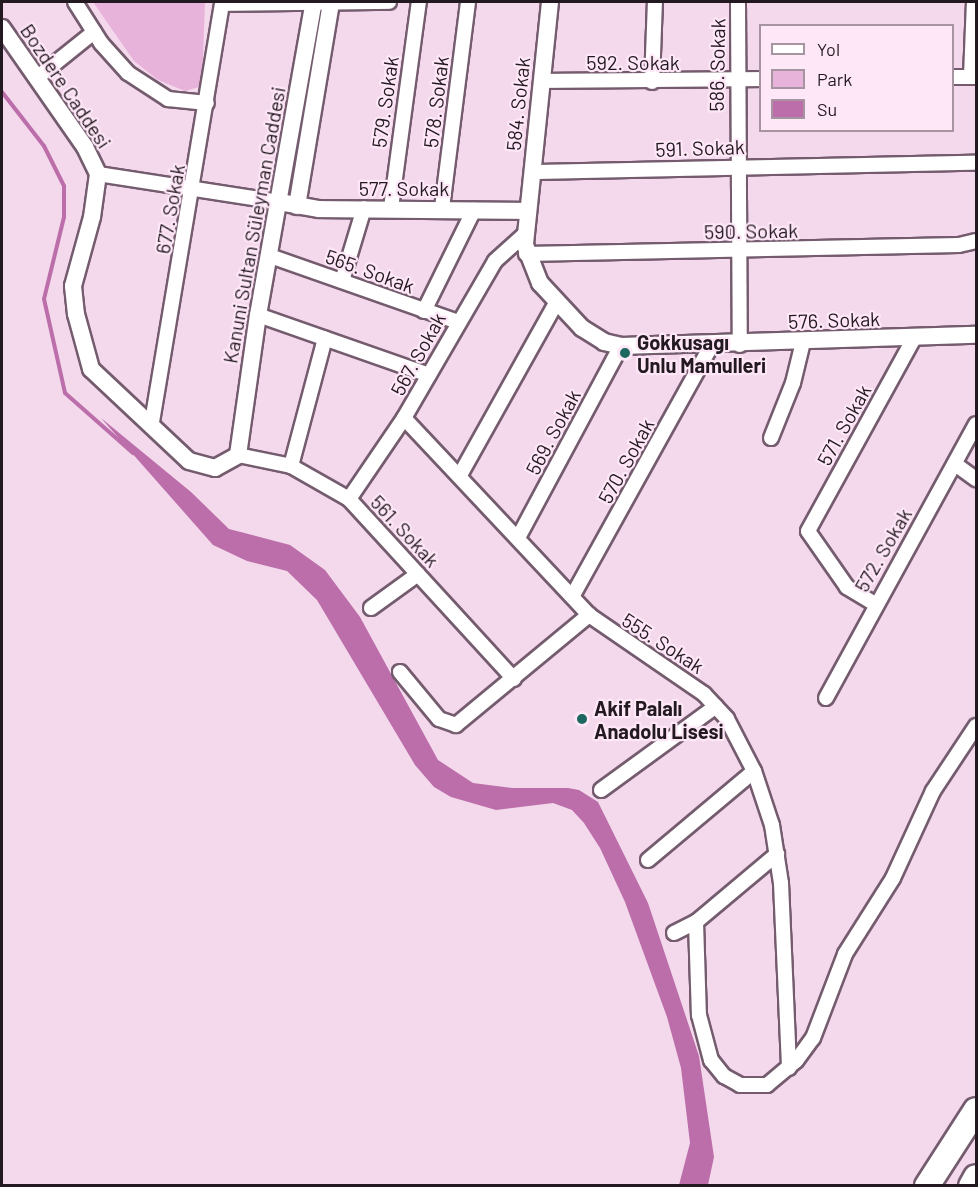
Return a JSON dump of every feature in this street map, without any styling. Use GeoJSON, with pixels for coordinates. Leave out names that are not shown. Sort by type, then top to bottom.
{"type":"FeatureCollection","features":[{"type":"Feature","properties":{"kind":"highway"},"geometry":{"type":"LineString","coordinates":[[927,1185],[976,1110]]}},
{"type":"Feature","properties":{"kind":"highway"},"geometry":{"type":"LineString","coordinates":[[971,1185],[976,1177]]}},
{"type":"Feature","properties":{"kind":"street"},"geometry":{"type":"LineString","coordinates":[[75,2],[120,66],[154,92],[186,103],[207,103]]}},
{"type":"Feature","properties":{"kind":"street"},"geometry":{"type":"LineString","coordinates":[[222,3],[389,2]]}},
{"type":"Feature","properties":{"kind":"street","name":"579. Sokak"},"geometry":{"type":"LineString","coordinates":[[391,208],[419,2]]}},
{"type":"Feature","properties":{"kind":"street","name":"578. Sokak"},"geometry":{"type":"LineString","coordinates":[[442,208],[468,2]]}},
{"type":"Feature","properties":{"kind":"street","name":"584. Sokak"},"geometry":{"type":"LineString","coordinates":[[528,211],[550,2]]}},
{"type":"Feature","properties":{"kind":"street"},"geometry":{"type":"LineString","coordinates":[[652,82],[655,2]]}},
{"type":"Feature","properties":{"kind":"street","name":"586. Sokak"},"geometry":{"type":"LineString","coordinates":[[738,2],[736,166],[740,345]]}},
{"type":"Feature","properties":{"kind":"street"},"geometry":{"type":"LineString","coordinates":[[954,76],[974,76],[974,2]]}},
{"type":"Feature","properties":{"kind":"street","name":"677. Sokak"},"geometry":{"type":"LineString","coordinates":[[152,422],[194,188],[222,3]]}},
{"type":"Feature","properties":{"kind":"street"},"geometry":{"type":"LineString","coordinates":[[297,206],[322,3]]}},
{"type":"Feature","properties":{"kind":"street","name":"Kanuni Sultan Süleyman Caddesi"},"geometry":{"type":"LineString","coordinates":[[238,455],[258,315],[279,202],[322,3]]}},
{"type":"Feature","properties":{"kind":"street","name":"Bozdere Caddesi"},"geometry":{"type":"LineString","coordinates":[[2,28],[85,147],[98,174],[92,217],[73,286],[76,314],[97,377],[152,422],[189,461],[200,466],[215,468],[238,455]]}},
{"type":"Feature","properties":{"kind":"street"},"geometry":{"type":"LineString","coordinates":[[38,77],[94,32]]}},
{"type":"Feature","properties":{"kind":"street","name":"592. Sokak"},"geometry":{"type":"LineString","coordinates":[[542,81],[652,82],[759,79]]}},
{"type":"Feature","properties":{"kind":"street","name":"591. Sokak"},"geometry":{"type":"LineString","coordinates":[[532,172],[736,166],[976,163]]}},
{"type":"Feature","properties":{"kind":"street"},"geometry":{"type":"LineString","coordinates":[[98,174],[279,202]]}},
{"type":"Feature","properties":{"kind":"street","name":"577. Sokak"},"geometry":{"type":"LineString","coordinates":[[279,202],[297,206],[528,211]]}},
{"type":"Feature","properties":{"kind":"street"},"geometry":{"type":"LineString","coordinates":[[342,281],[364,208]]}},
{"type":"Feature","properties":{"kind":"street"},"geometry":{"type":"LineString","coordinates":[[424,311],[474,210]]}},
{"type":"Feature","properties":{"kind":"street","name":"576. Sokak"},"geometry":{"type":"LineString","coordinates":[[528,211],[525,234],[526,254],[536,276],[556,303],[594,337],[621,346],[711,346],[976,335]]}},
{"type":"Feature","properties":{"kind":"street","name":"567. Sokak"},"geometry":{"type":"LineString","coordinates":[[349,499],[404,418],[495,261],[525,234]]}},
{"type":"Feature","properties":{"kind":"street","name":"590. Sokak"},"geometry":{"type":"LineString","coordinates":[[526,254],[959,245],[976,241]]}},
{"type":"Feature","properties":{"kind":"street","name":"565. Sokak"},"geometry":{"type":"LineString","coordinates":[[270,256],[458,322]]}},
{"type":"Feature","properties":{"kind":"street"},"geometry":{"type":"LineString","coordinates":[[460,476],[556,303]]}},
{"type":"Feature","properties":{"kind":"street"},"geometry":{"type":"LineString","coordinates":[[258,315],[429,375]]}},
{"type":"Feature","properties":{"kind":"street"},"geometry":{"type":"LineString","coordinates":[[291,466],[325,338]]}},
{"type":"Feature","properties":{"kind":"street","name":"571. Sokak"},"geometry":{"type":"LineString","coordinates":[[875,604],[842,582],[808,531],[914,338]]}},
{"type":"Feature","properties":{"kind":"street"},"geometry":{"type":"LineString","coordinates":[[771,438],[793,383],[803,342]]}},
{"type":"Feature","properties":{"kind":"street","name":"569. Sokak"},"geometry":{"type":"LineString","coordinates":[[519,536],[621,346]]}},
{"type":"Feature","properties":{"kind":"street","name":"570. Sokak"},"geometry":{"type":"LineString","coordinates":[[573,595],[711,346]]}},
{"type":"Feature","properties":{"kind":"street","name":"555. Sokak"},"geometry":{"type":"LineString","coordinates":[[404,418],[519,536],[589,615],[716,706],[754,771],[772,825],[777,854],[789,1068]]}},
{"type":"Feature","properties":{"kind":"street","name":"572. Sokak"},"geometry":{"type":"LineString","coordinates":[[826,698],[875,604],[976,424]]}},
{"type":"Feature","properties":{"kind":"street","name":"561. Sokak"},"geometry":{"type":"LineString","coordinates":[[238,455],[291,466],[349,499],[514,679]]}},
{"type":"Feature","properties":{"kind":"street"},"geometry":{"type":"LineString","coordinates":[[955,464],[976,479]]}},
{"type":"Feature","properties":{"kind":"street"},"geometry":{"type":"LineString","coordinates":[[371,608],[418,574]]}},
{"type":"Feature","properties":{"kind":"street"},"geometry":{"type":"LineString","coordinates":[[400,672],[439,719],[452,725],[461,723],[589,615]]}},
{"type":"Feature","properties":{"kind":"street"},"geometry":{"type":"LineString","coordinates":[[602,790],[716,706]]}},
{"type":"Feature","properties":{"kind":"street"},"geometry":{"type":"LineString","coordinates":[[696,922],[699,1015],[706,1044],[721,1071],[740,1085],[755,1087],[778,1079],[813,1038],[845,954],[893,878],[933,791],[976,726]]}},
{"type":"Feature","properties":{"kind":"street"},"geometry":{"type":"LineString","coordinates":[[648,860],[754,771]]}},
{"type":"Feature","properties":{"kind":"street"},"geometry":{"type":"LineString","coordinates":[[674,933],[696,922],[777,854]]}},
{"type":"Feature","properties":{"kind":"green space"},"geometry":{"type":"Polygon","coordinates":[[[93,2],[205,2],[202,86],[185,91],[158,80],[134,61],[93,2]]]}},
{"type":"Feature","properties":{"kind":"water"},"geometry":{"type":"Polygon","coordinates":[[[101,418],[191,492],[229,529],[290,545],[325,570],[360,617],[438,760],[473,783],[513,788],[568,788],[579,790],[598,802],[648,903],[699,1056],[714,1157],[708,1185],[679,1185],[690,1143],[681,1068],[667,1017],[625,902],[600,848],[584,823],[572,810],[553,803],[496,810],[451,797],[434,787],[415,765],[317,600],[287,571],[247,561],[213,545],[101,418]]]}},
{"type":"Feature","properties":{"kind":"waterway"},"geometry":{"type":"LineString","coordinates":[[2,92],[44,146],[64,186],[64,217],[44,299],[65,393],[133,453]]}},
{"type":"Feature","properties":{"kind":"place","name":"Gokkusagı Unlu Mamulleri"},"geometry":{"type":"Point","coordinates":[625,353]}},
{"type":"Feature","properties":{"kind":"place","name":"Akif Palalı Anadolu Lisesi"},"geometry":{"type":"Point","coordinates":[582,719]}}]}
